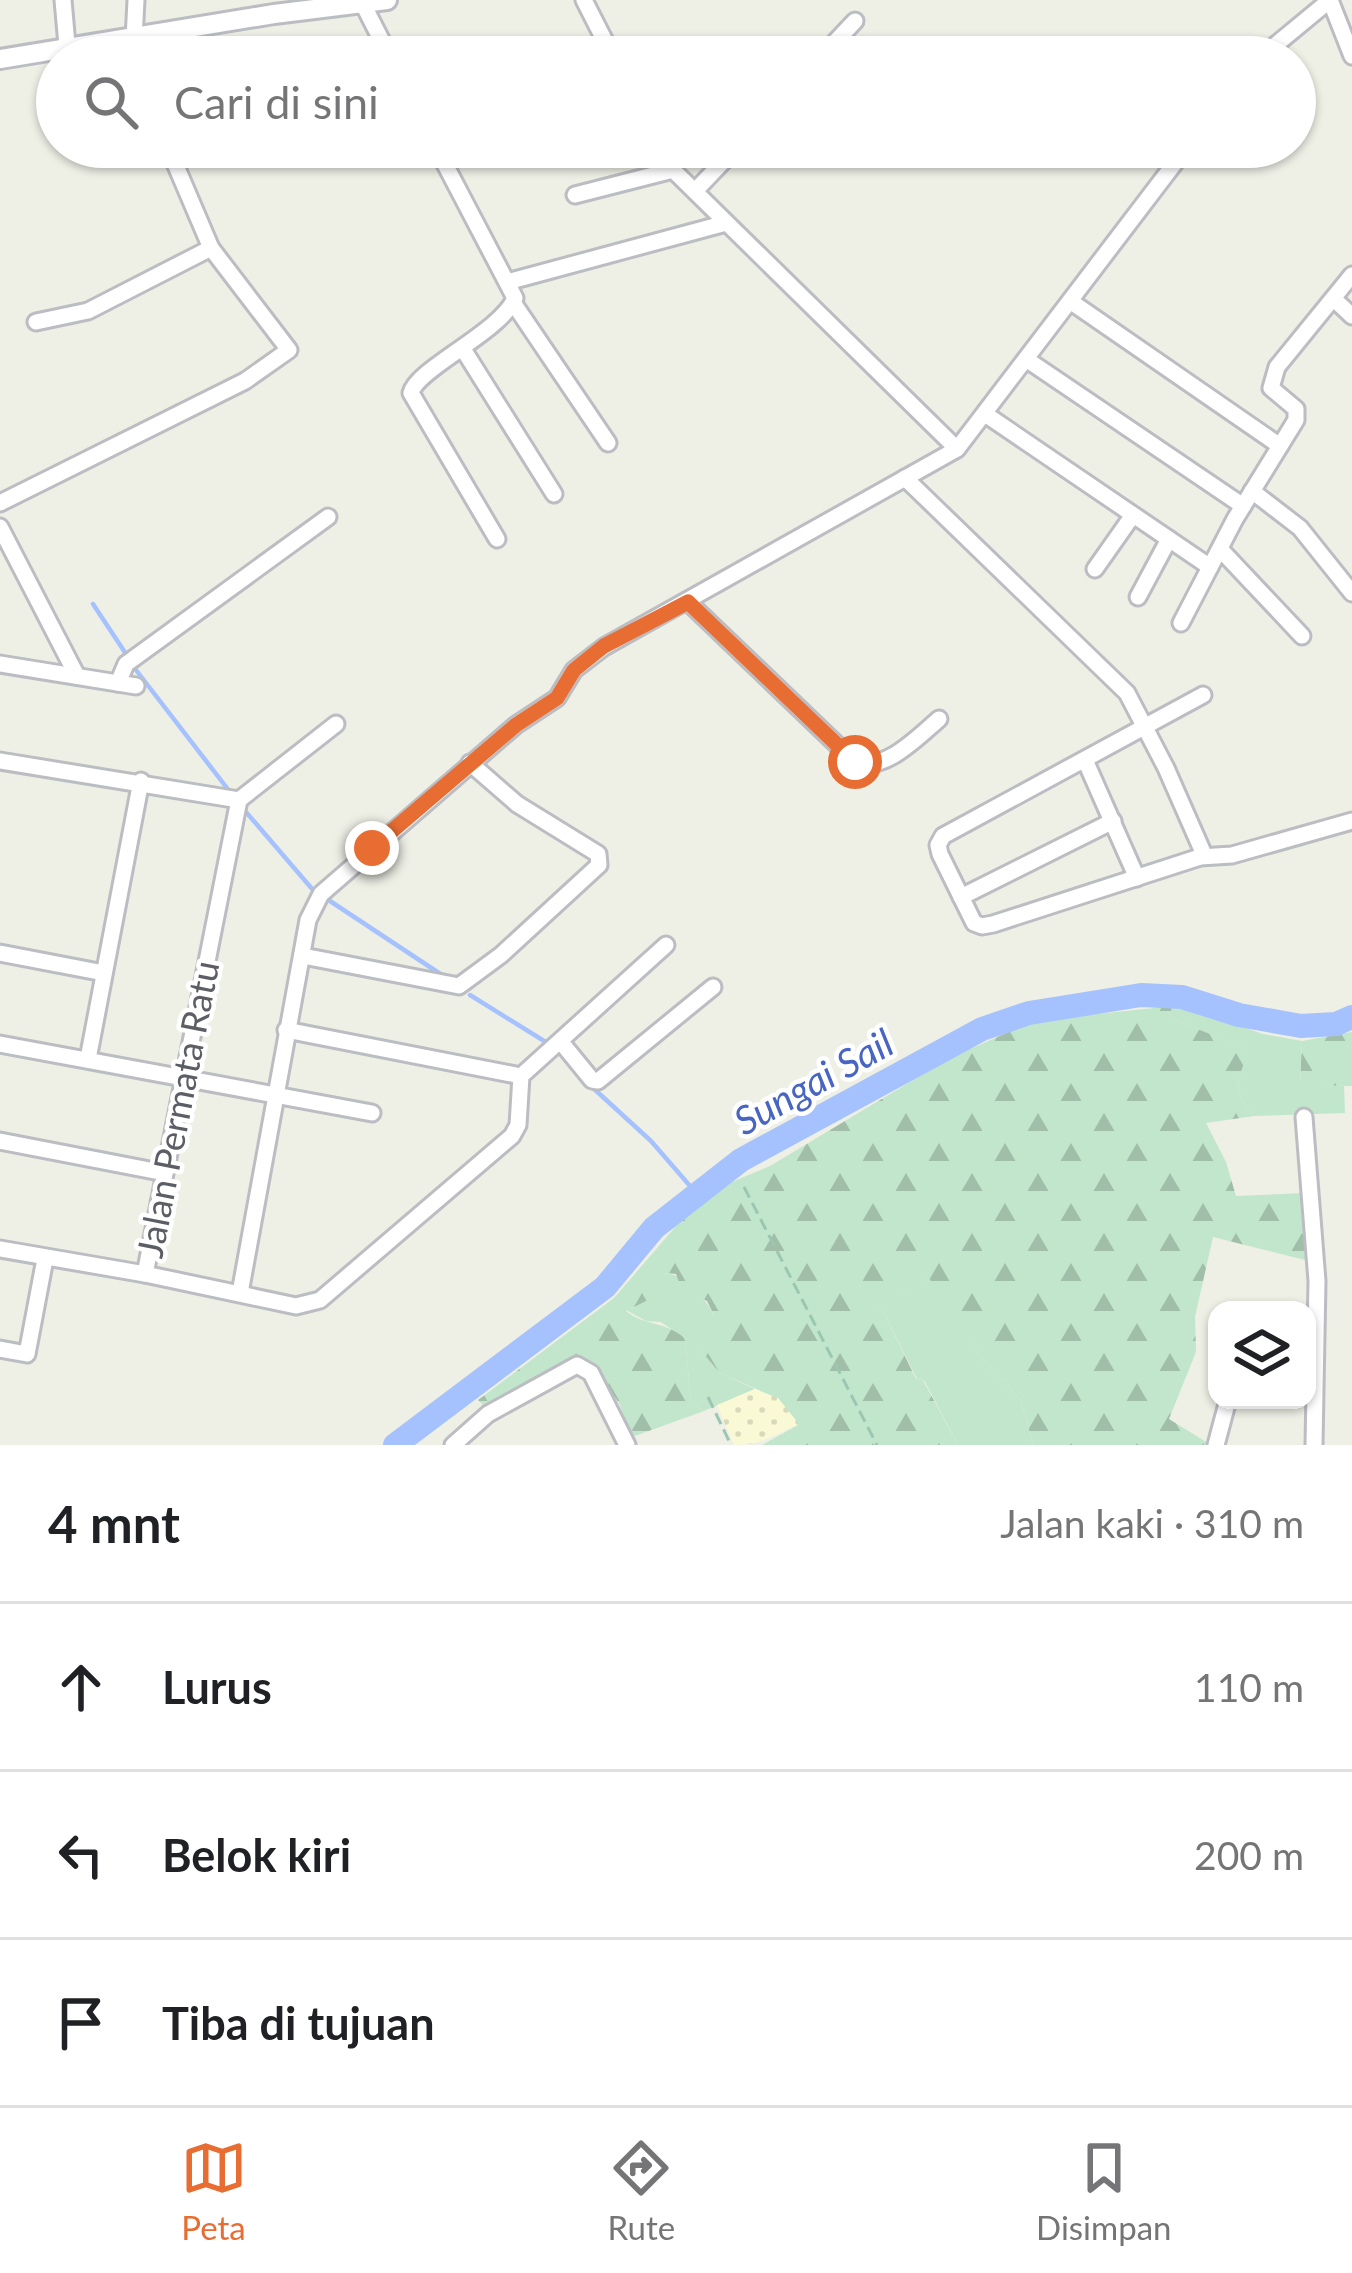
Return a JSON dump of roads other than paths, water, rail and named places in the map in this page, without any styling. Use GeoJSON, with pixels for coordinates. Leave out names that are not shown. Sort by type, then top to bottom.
{"type":"FeatureCollection","features":[{"type":"Feature","properties":{"kind":"street"},"geometry":{"type":"LineString","coordinates":[[63,0],[66,36]]}},
{"type":"Feature","properties":{"kind":"street"},"geometry":{"type":"LineString","coordinates":[[136,0],[137,36]]}},
{"type":"Feature","properties":{"kind":"street"},"geometry":{"type":"LineString","coordinates":[[177,36],[274,7],[387,0]]}},
{"type":"Feature","properties":{"kind":"street"},"geometry":{"type":"LineString","coordinates":[[584,0],[603,36]]}},
{"type":"Feature","properties":{"kind":"street"},"geometry":{"type":"LineString","coordinates":[[1286,36],[1330,0],[1352,56]]}},
{"type":"Feature","properties":{"kind":"street"},"geometry":{"type":"LineString","coordinates":[[363,4],[379,36]]}},
{"type":"Feature","properties":{"kind":"street"},"geometry":{"type":"LineString","coordinates":[[841,36],[855,21]]}},
{"type":"Feature","properties":{"kind":"street"},"geometry":{"type":"LineString","coordinates":[[0,59],[36,51]]}},
{"type":"Feature","properties":{"kind":"street"},"geometry":{"type":"LineString","coordinates":[[0,502],[245,381],[289,350],[211,248],[177,168]]}},
{"type":"Feature","properties":{"kind":"street"},"geometry":{"type":"LineString","coordinates":[[447,168],[515,298],[464,349],[415,383],[411,393],[497,539]]}},
{"type":"Feature","properties":{"kind":"street"},"geometry":{"type":"LineString","coordinates":[[695,191],[717,168]]}},
{"type":"Feature","properties":{"kind":"street"},"geometry":{"type":"LineString","coordinates":[[240,1294],[308,920],[321,894],[516,725],[557,698],[574,670],[604,646],[957,449],[1171,168]]}},
{"type":"Feature","properties":{"kind":"street"},"geometry":{"type":"LineString","coordinates":[[575,195],[674,170],[957,449]]}},
{"type":"Feature","properties":{"kind":"street"},"geometry":{"type":"LineString","coordinates":[[507,282],[726,223]]}},
{"type":"Feature","properties":{"kind":"street"},"geometry":{"type":"LineString","coordinates":[[36,322],[88,311],[211,248]]}},
{"type":"Feature","properties":{"kind":"street"},"geometry":{"type":"LineString","coordinates":[[1181,623],[1297,412],[1273,391],[1277,368],[1352,275]]}},
{"type":"Feature","properties":{"kind":"street"},"geometry":{"type":"LineString","coordinates":[[1336,300],[1352,316]]}},
{"type":"Feature","properties":{"kind":"street"},"geometry":{"type":"LineString","coordinates":[[1070,302],[1280,446]]}},
{"type":"Feature","properties":{"kind":"street"},"geometry":{"type":"LineString","coordinates":[[514,304],[608,443]]}},
{"type":"Feature","properties":{"kind":"street"},"geometry":{"type":"LineString","coordinates":[[464,349],[554,494]]}},
{"type":"Feature","properties":{"kind":"street"},"geometry":{"type":"LineString","coordinates":[[1026,359],[1300,528],[1352,592]]}},
{"type":"Feature","properties":{"kind":"street"},"geometry":{"type":"LineString","coordinates":[[986,414],[1210,568]]}},
{"type":"Feature","properties":{"kind":"street"},"geometry":{"type":"LineString","coordinates":[[905,478],[1127,693],[1202,850],[1200,857]]}},
{"type":"Feature","properties":{"kind":"street"},"geometry":{"type":"LineString","coordinates":[[1095,569],[1133,515]]}},
{"type":"Feature","properties":{"kind":"street"},"geometry":{"type":"LineString","coordinates":[[118,683],[125,664],[328,517]]}},
{"type":"Feature","properties":{"kind":"street"},"geometry":{"type":"LineString","coordinates":[[0,527],[77,676]]}},
{"type":"Feature","properties":{"kind":"street"},"geometry":{"type":"LineString","coordinates":[[1138,597],[1169,539]]}},
{"type":"Feature","properties":{"kind":"street"},"geometry":{"type":"LineString","coordinates":[[1220,549],[1302,636]]}},
{"type":"Feature","properties":{"kind":"street"},"geometry":{"type":"LineString","coordinates":[[688,602],[855,762],[876,763],[910,745],[939,719]]}},
{"type":"Feature","properties":{"kind":"street"},"geometry":{"type":"LineString","coordinates":[[0,664],[136,686]]}},
{"type":"Feature","properties":{"kind":"street"},"geometry":{"type":"LineString","coordinates":[[1203,695],[939,840],[940,854],[974,923],[982,926],[1200,857],[1232,855],[1352,821]]}},
{"type":"Feature","properties":{"kind":"street"},"geometry":{"type":"LineString","coordinates":[[0,761],[239,800],[336,724]]}},
{"type":"Feature","properties":{"kind":"street"},"geometry":{"type":"LineString","coordinates":[[1085,760],[1137,878]]}},
{"type":"Feature","properties":{"kind":"street"},"geometry":{"type":"LineString","coordinates":[[302,956],[459,986],[501,955],[595,869],[598,854],[517,804],[470,764]]}},
{"type":"Feature","properties":{"kind":"street"},"geometry":{"type":"LineString","coordinates":[[88,1059],[141,782]]}},
{"type":"Feature","properties":{"kind":"street","name":"Jalan Permata Ratu"},"geometry":{"type":"LineString","coordinates":[[0,1249],[145,1274],[239,800]]}},
{"type":"Feature","properties":{"kind":"street"},"geometry":{"type":"LineString","coordinates":[[961,897],[1113,821]]}},
{"type":"Feature","properties":{"kind":"street"},"geometry":{"type":"LineString","coordinates":[[145,1274],[296,1306],[320,1300],[512,1136],[518,1125],[521,1076],[666,945]]}},
{"type":"Feature","properties":{"kind":"street"},"geometry":{"type":"LineString","coordinates":[[0,953],[104,973]]}},
{"type":"Feature","properties":{"kind":"street"},"geometry":{"type":"LineString","coordinates":[[561,1042],[592,1080],[598,1081],[713,987]]}},
{"type":"Feature","properties":{"kind":"street"},"geometry":{"type":"LineString","coordinates":[[286,1030],[521,1076]]}},
{"type":"Feature","properties":{"kind":"street"},"geometry":{"type":"LineString","coordinates":[[0,1044],[372,1113]]}},
{"type":"Feature","properties":{"kind":"street"},"geometry":{"type":"LineString","coordinates":[[1304,1117],[1317,1280],[1314,1445]]}},
{"type":"Feature","properties":{"kind":"street"},"geometry":{"type":"LineString","coordinates":[[0,1141],[165,1173]]}},
{"type":"Feature","properties":{"kind":"street"},"geometry":{"type":"LineString","coordinates":[[0,1349],[28,1354],[45,1259]]}},
{"type":"Feature","properties":{"kind":"street"},"geometry":{"type":"LineString","coordinates":[[453,1445],[488,1414],[578,1365],[591,1373],[627,1445]]}},
{"type":"Feature","properties":{"kind":"street"},"geometry":{"type":"LineString","coordinates":[[1216,1445],[1226,1409]]}},
{"type":"Feature","properties":{"kind":"waterway"},"geometry":{"type":"LineString","coordinates":[[93,604],[126,654]]}},
{"type":"Feature","properties":{"kind":"waterway"},"geometry":{"type":"LineString","coordinates":[[136,670],[230,792]]}},
{"type":"Feature","properties":{"kind":"waterway"},"geometry":{"type":"LineString","coordinates":[[246,812],[313,890]]}},
{"type":"Feature","properties":{"kind":"waterway"},"geometry":{"type":"LineString","coordinates":[[330,901],[445,977]]}},
{"type":"Feature","properties":{"kind":"waterway"},"geometry":{"type":"LineString","coordinates":[[470,995],[549,1044]]}},
{"type":"Feature","properties":{"kind":"waterway","name":"Sungai Sail"},"geometry":{"type":"LineString","coordinates":[[395,1445],[605,1287],[654,1228],[741,1160],[982,1029],[1029,1013],[1141,995],[1182,997],[1239,1015],[1301,1026],[1336,1024],[1352,1017]]}},
{"type":"Feature","properties":{"kind":"waterway"},"geometry":{"type":"LineString","coordinates":[[592,1087],[651,1141],[697,1194]]}}]}
